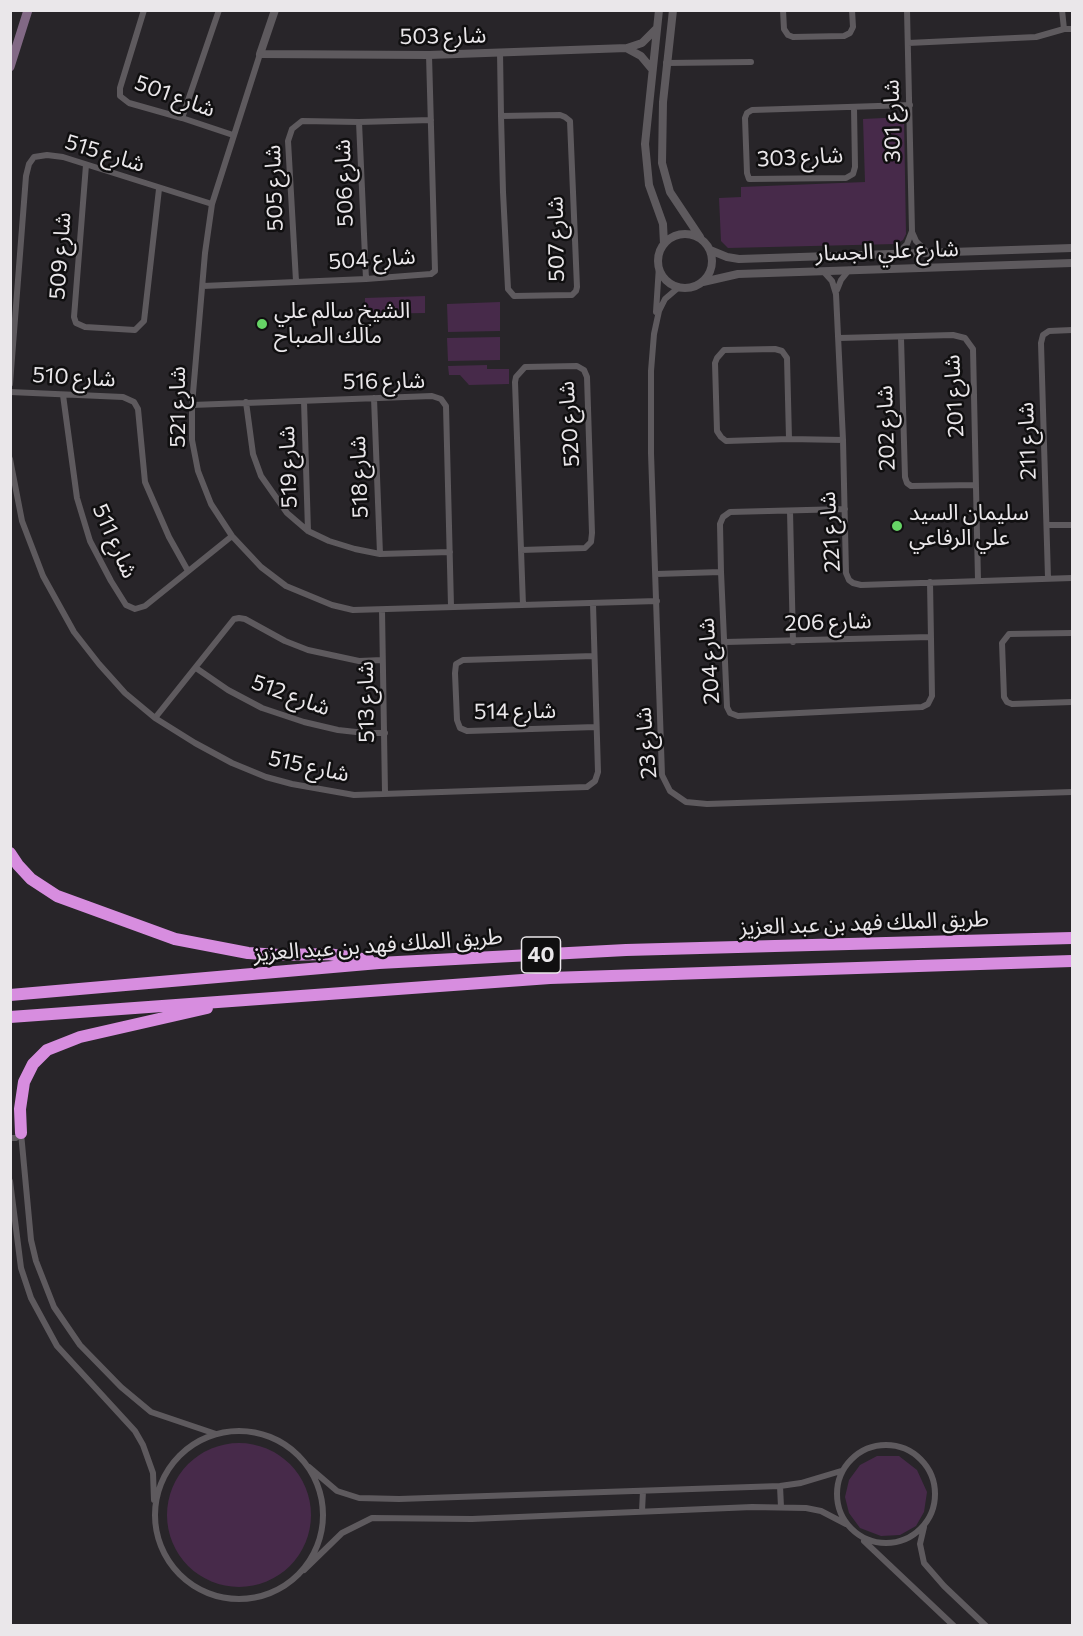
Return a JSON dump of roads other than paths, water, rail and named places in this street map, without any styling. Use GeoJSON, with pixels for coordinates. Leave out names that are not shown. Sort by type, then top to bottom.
{"type":"FeatureCollection","features":[{"type":"Feature","properties":{"kind":"highway"},"geometry":{"type":"LineString","coordinates":[[10,853],[31,879],[57,896],[168,937],[201,946],[248,953],[341,955],[379,963]]}},
{"type":"Feature","properties":{"kind":"highway","name":"طريق الملك فهد بن عبد العزيز"},"geometry":{"type":"LineString","coordinates":[[10,995],[379,963],[626,950],[1072,938]]}},
{"type":"Feature","properties":{"kind":"highway","name":"طريق الملك فهد بن عبد العزيز"},"geometry":{"type":"LineString","coordinates":[[10,1017],[550,978],[1072,961]]}},
{"type":"Feature","properties":{"kind":"highway"},"geometry":{"type":"LineString","coordinates":[[16,1136],[24,1082],[33,1064],[47,1050],[80,1037],[248,999]]}},
{"type":"Feature","properties":{"kind":"main road"},"geometry":{"type":"LineString","coordinates":[[10,67],[28,10]]}},
{"type":"Feature","properties":{"kind":"street","name":"شارع 501"},"geometry":{"type":"LineString","coordinates":[[144,10],[120,88],[120,96],[129,103],[233,135]]}},
{"type":"Feature","properties":{"kind":"street"},"geometry":{"type":"LineString","coordinates":[[182,118],[219,10]]}},
{"type":"Feature","properties":{"kind":"street","name":"شارع 521"},"geometry":{"type":"LineString","coordinates":[[275,10],[212,204],[205,253],[192,405],[192,440],[198,471],[211,504],[232,536],[261,567],[286,586],[332,605],[353,610],[593,604],[657,600]]}},
{"type":"Feature","properties":{"kind":"street"},"geometry":{"type":"LineString","coordinates":[[659,10],[651,68],[645,157],[650,185],[663,224],[664,244],[658,258],[659,266],[666,280],[679,287],[689,288],[703,282],[712,267],[710,250],[677,206],[664,174],[661,127],[673,10]]}},
{"type":"Feature","properties":{"kind":"street"},"geometry":{"type":"LineString","coordinates":[[783,10],[784,29],[788,35],[793,37],[844,36],[850,33],[853,27],[852,10]]}},
{"type":"Feature","properties":{"kind":"street","name":"شارع 301"},"geometry":{"type":"LineString","coordinates":[[907,10],[912,231]]}},
{"type":"Feature","properties":{"kind":"street"},"geometry":{"type":"LineString","coordinates":[[1062,10],[1064,29]]}},
{"type":"Feature","properties":{"kind":"street","name":"شارع 503"},"geometry":{"type":"LineString","coordinates":[[260,54],[429,55],[627,48],[642,43],[656,29]]}},
{"type":"Feature","properties":{"kind":"street"},"geometry":{"type":"LineString","coordinates":[[908,43],[1036,37],[1072,29]]}},
{"type":"Feature","properties":{"kind":"street"},"geometry":{"type":"LineString","coordinates":[[627,48],[642,56],[651,68]]}},
{"type":"Feature","properties":{"kind":"street","name":"شارع 507"},"geometry":{"type":"LineString","coordinates":[[500,52],[501,116],[508,289],[514,296],[572,295],[577,286],[571,124],[566,117],[560,115],[501,116]]}},
{"type":"Feature","properties":{"kind":"street","name":"شارع 504"},"geometry":{"type":"LineString","coordinates":[[203,286],[366,279],[431,274],[435,271],[429,55]]}},
{"type":"Feature","properties":{"kind":"street"},"geometry":{"type":"LineString","coordinates":[[666,63],[751,62]]}},
{"type":"Feature","properties":{"kind":"street","name":"شارع 303"},"geometry":{"type":"LineString","coordinates":[[854,108],[855,167],[853,174],[846,178],[749,179],[745,118],[752,110],[910,105]]}},
{"type":"Feature","properties":{"kind":"street","name":"شارع 505"},"geometry":{"type":"LineString","coordinates":[[296,281],[288,141],[292,129],[302,121],[431,120]]}},
{"type":"Feature","properties":{"kind":"street","name":"شارع 506"},"geometry":{"type":"LineString","coordinates":[[359,122],[366,279]]}},
{"type":"Feature","properties":{"kind":"street","name":"شارع 515"},"geometry":{"type":"LineString","coordinates":[[10,384],[20,241],[27,169],[31,160],[42,155],[63,157],[212,204]]}},
{"type":"Feature","properties":{"kind":"street","name":"شارع 509"},"geometry":{"type":"LineString","coordinates":[[86,165],[74,317],[76,323],[85,327],[135,330],[144,321],[159,189]]}},
{"type":"Feature","properties":{"kind":"street"},"geometry":{"type":"LineString","coordinates":[[912,231],[916,241],[927,252]]}},
{"type":"Feature","properties":{"kind":"street"},"geometry":{"type":"LineString","coordinates":[[898,253],[907,244],[912,231]]}},
{"type":"Feature","properties":{"kind":"street"},"geometry":{"type":"LineString","coordinates":[[664,244],[676,235],[700,237]]}},
{"type":"Feature","properties":{"kind":"street","name":"شارع علي الجسار"},"geometry":{"type":"LineString","coordinates":[[710,250],[739,259],[1072,248]]}},
{"type":"Feature","properties":{"kind":"street"},"geometry":{"type":"LineString","coordinates":[[982,250],[985,258],[983,266]]}},
{"type":"Feature","properties":{"kind":"street"},"geometry":{"type":"LineString","coordinates":[[1017,250],[1015,257],[1017,265]]}},
{"type":"Feature","properties":{"kind":"street","name":"شارع علي الجسار"},"geometry":{"type":"LineString","coordinates":[[703,282],[738,274],[1072,263]]}},
{"type":"Feature","properties":{"kind":"street","name":"شارع 23"},"geometry":{"type":"LineString","coordinates":[[659,266],[656,321],[651,352],[651,383],[662,775],[670,791],[686,802],[707,804],[1072,792]]}},
{"type":"Feature","properties":{"kind":"street"},"geometry":{"type":"LineString","coordinates":[[836,294],[841,280],[849,270]]}},
{"type":"Feature","properties":{"kind":"street","name":"شارع 221"},"geometry":{"type":"LineString","coordinates":[[822,271],[832,280],[836,294],[846,573],[854,584],[1072,578]]}},
{"type":"Feature","properties":{"kind":"street","name":"شارع 23"},"geometry":{"type":"LineString","coordinates":[[656,321],[665,299],[679,287]]}},
{"type":"Feature","properties":{"kind":"street","name":"شارع 211"},"geometry":{"type":"LineString","coordinates":[[1048,578],[1041,343],[1043,335],[1049,331],[1072,330]]}},
{"type":"Feature","properties":{"kind":"street","name":"شارع 201"},"geometry":{"type":"LineString","coordinates":[[838,338],[901,338],[953,334],[965,338],[973,349],[978,580]]}},
{"type":"Feature","properties":{"kind":"street","name":"شارع 202"},"geometry":{"type":"LineString","coordinates":[[901,338],[907,483],[920,486],[976,485]]}},
{"type":"Feature","properties":{"kind":"street"},"geometry":{"type":"LineString","coordinates":[[789,439],[787,358],[782,351],[775,349],[724,350],[715,363],[717,431],[726,441],[843,440]]}},
{"type":"Feature","properties":{"kind":"street","name":"شارع 520"},"geometry":{"type":"LineString","coordinates":[[521,550],[585,548],[591,542],[587,377],[584,370],[576,366],[525,368],[514,382],[523,605]]}},
{"type":"Feature","properties":{"kind":"street","name":"شارع 510"},"geometry":{"type":"LineString","coordinates":[[10,392],[123,397],[134,402],[138,409],[145,482],[169,537],[188,571]]}},
{"type":"Feature","properties":{"kind":"street","name":"شارع 511"},"geometry":{"type":"LineString","coordinates":[[63,395],[77,498],[90,541],[126,605],[135,609],[145,606],[232,536]]}},
{"type":"Feature","properties":{"kind":"street","name":"شارع 516"},"geometry":{"type":"LineString","coordinates":[[192,405],[432,396],[441,399],[446,406],[451,606]]}},
{"type":"Feature","properties":{"kind":"street","name":"شارع 518"},"geometry":{"type":"LineString","coordinates":[[374,398],[380,554]]}},
{"type":"Feature","properties":{"kind":"street","name":"شارع 519"},"geometry":{"type":"LineString","coordinates":[[304,401],[308,531]]}},
{"type":"Feature","properties":{"kind":"street"},"geometry":{"type":"LineString","coordinates":[[246,402],[253,454],[261,476],[287,513],[308,531],[329,541],[380,554],[450,552]]}},
{"type":"Feature","properties":{"kind":"street","name":"شارع 515"},"geometry":{"type":"LineString","coordinates":[[10,459],[22,521],[43,576],[74,632],[99,664],[125,693],[155,717],[195,743],[266,777],[354,795],[587,787],[595,782],[598,772],[593,604]]}},
{"type":"Feature","properties":{"kind":"street","name":"شارع 204"},"geometry":{"type":"LineString","coordinates":[[845,509],[730,512],[723,517],[720,524],[727,707],[730,713],[738,716],[922,707],[928,704],[932,696],[930,582]]}},
{"type":"Feature","properties":{"kind":"street"},"geometry":{"type":"LineString","coordinates":[[790,511],[793,642]]}},
{"type":"Feature","properties":{"kind":"street"},"geometry":{"type":"LineString","coordinates":[[1048,525],[1072,525]]}},
{"type":"Feature","properties":{"kind":"street"},"geometry":{"type":"LineString","coordinates":[[656,574],[722,572]]}},
{"type":"Feature","properties":{"kind":"street","name":"شارع 513"},"geometry":{"type":"LineString","coordinates":[[382,610],[385,793]]}},
{"type":"Feature","properties":{"kind":"street"},"geometry":{"type":"LineString","coordinates":[[155,717],[234,619],[244,618],[285,641],[333,657],[359,661],[382,660]]}},
{"type":"Feature","properties":{"kind":"street"},"geometry":{"type":"LineString","coordinates":[[1072,633],[1009,634],[1002,643],[1004,697],[1007,702],[1012,704],[1072,702]]}},
{"type":"Feature","properties":{"kind":"street","name":"شارع 206"},"geometry":{"type":"LineString","coordinates":[[725,642],[931,637]]}},
{"type":"Feature","properties":{"kind":"street","name":"شارع 514"},"geometry":{"type":"LineString","coordinates":[[594,656],[463,660],[456,664],[455,673],[457,720],[460,728],[467,731],[596,727]]}},
{"type":"Feature","properties":{"kind":"street","name":"شارع 512"},"geometry":{"type":"LineString","coordinates":[[196,668],[228,690],[262,708],[338,730],[385,733]]}},
{"type":"Feature","properties":{"kind":"street"},"geometry":{"type":"LineString","coordinates":[[16,1136],[36,1261],[54,1307],[80,1345],[121,1387],[151,1412],[216,1434]]}},
{"type":"Feature","properties":{"kind":"street"},"geometry":{"type":"LineString","coordinates":[[10,1181],[21,1268],[31,1298],[57,1346],[135,1431],[143,1445],[153,1473],[158,1539],[166,1557],[178,1574],[194,1587],[213,1596],[234,1600],[255,1598],[276,1592],[291,1582],[342,1533],[372,1518],[472,1519],[781,1507],[821,1511],[846,1524],[954,1626]]}},
{"type":"Feature","properties":{"kind":"street"},"geometry":{"type":"LineString","coordinates":[[15,1227],[30,1226]]}},
{"type":"Feature","properties":{"kind":"street"},"geometry":{"type":"LineString","coordinates":[[155,1519],[157,1496],[165,1475],[178,1457],[195,1443],[233,1430],[268,1435],[291,1448],[337,1491],[359,1498],[399,1499],[780,1486],[801,1483],[841,1471],[867,1447],[882,1444],[898,1445],[913,1452],[924,1461],[932,1474],[936,1492],[933,1511],[924,1526],[920,1544],[924,1563],[944,1586],[986,1626]]}},
{"type":"Feature","properties":{"kind":"street"},"geometry":{"type":"LineString","coordinates":[[304,1570],[318,1546],[324,1519],[321,1492],[309,1467]]}},
{"type":"Feature","properties":{"kind":"street"},"geometry":{"type":"LineString","coordinates":[[841,1471],[836,1489],[837,1508],[846,1524]]}},
{"type":"Feature","properties":{"kind":"street"},"geometry":{"type":"LineString","coordinates":[[780,1486],[781,1507]]}},
{"type":"Feature","properties":{"kind":"street"},"geometry":{"type":"LineString","coordinates":[[642,1511],[643,1491]]}},
{"type":"Feature","properties":{"kind":"street"},"geometry":{"type":"LineString","coordinates":[[859,1536],[876,1543],[893,1543],[910,1537],[924,1526]]}},
{"type":"Feature","properties":{"kind":"place","name":"الشيخ سالم علي مالك الصباح"},"geometry":{"type":"Point","coordinates":[262,324]}},
{"type":"Feature","properties":{"kind":"place","name":"سليمان السيد علي الرفاعي"},"geometry":{"type":"Point","coordinates":[897,526]}}]}
